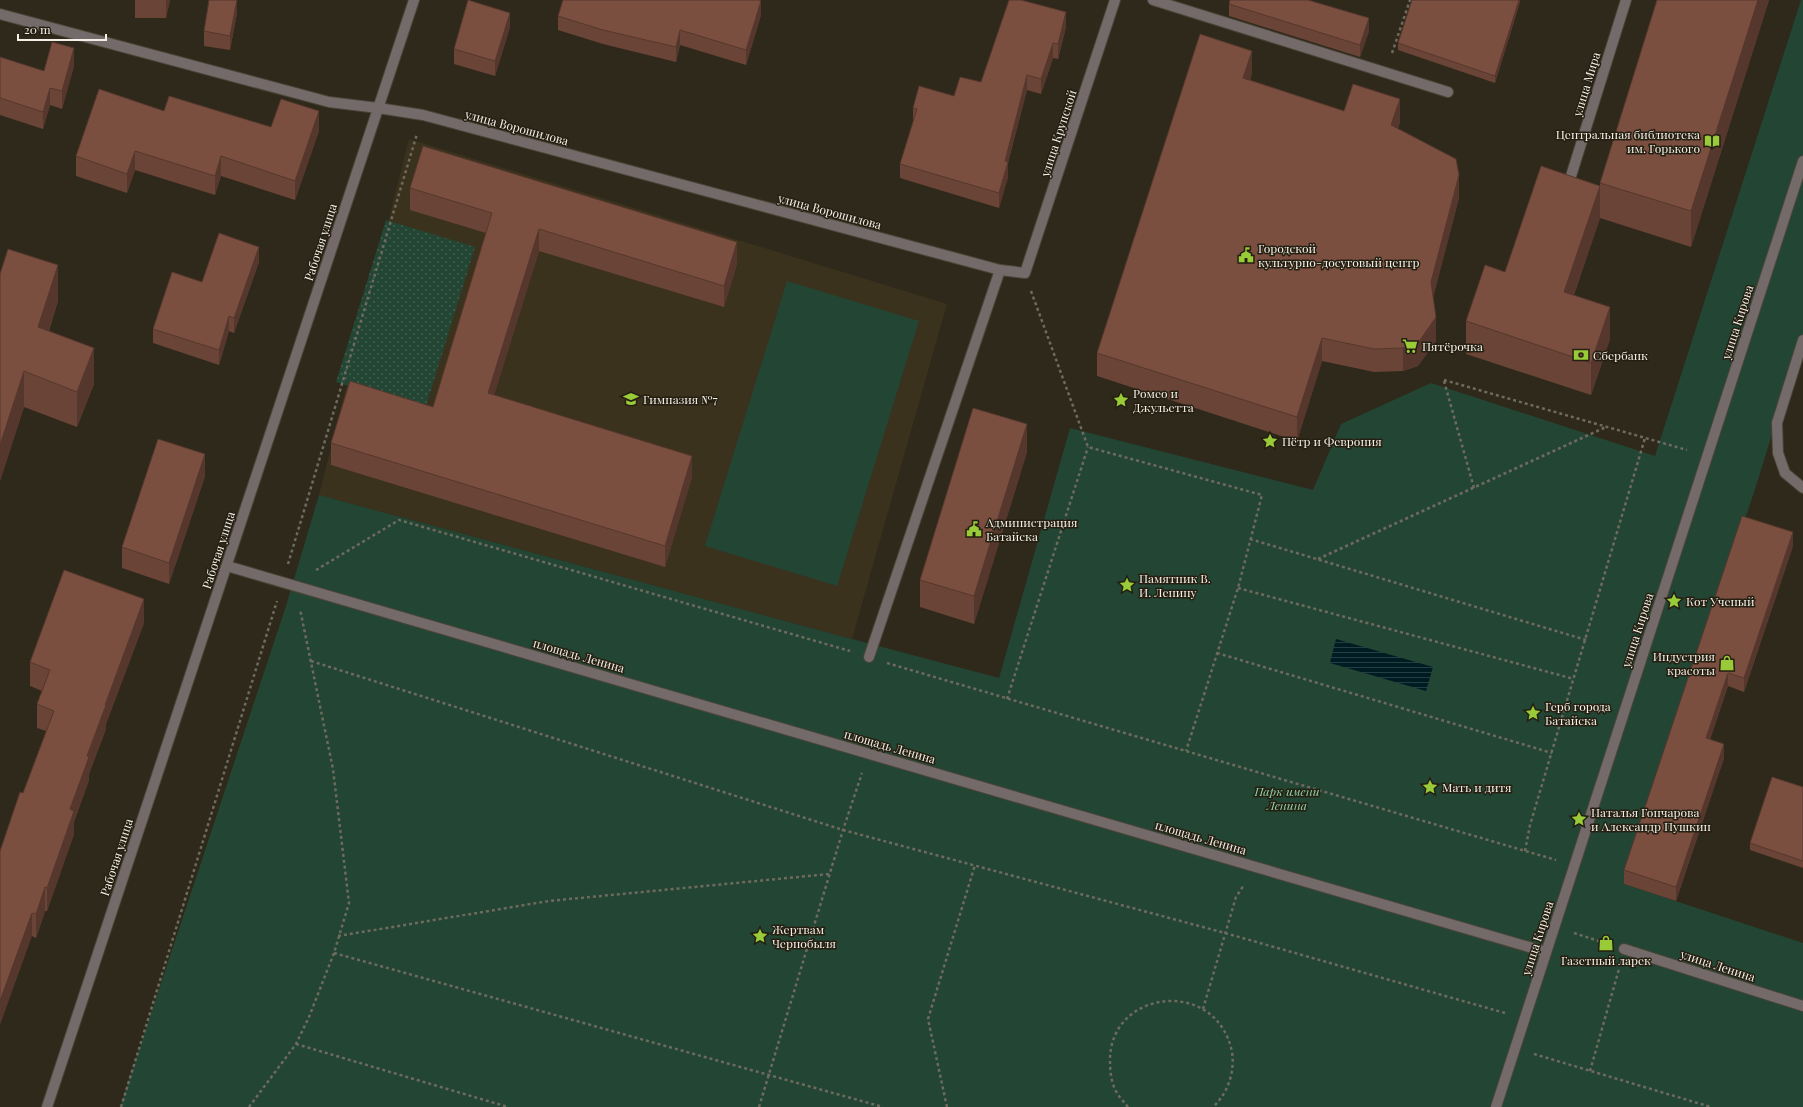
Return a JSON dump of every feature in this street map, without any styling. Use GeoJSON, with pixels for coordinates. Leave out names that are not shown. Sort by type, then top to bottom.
{"type":"FeatureCollection","features":[{"type":"Feature","properties":{"kind":"street","name":"Рабочая улица"},"geometry":{"type":"LineString","coordinates":[[47,1107],[414,0]]}},
{"type":"Feature","properties":{"kind":"street","name":"улица Крупской"},"geometry":{"type":"LineString","coordinates":[[1025,273],[1115,0]]}},
{"type":"Feature","properties":{"kind":"street"},"geometry":{"type":"LineString","coordinates":[[1153,0],[1448,92]]}},
{"type":"Feature","properties":{"kind":"street","name":"улица Мира"},"geometry":{"type":"LineString","coordinates":[[1571,176],[1626,0]]}},
{"type":"Feature","properties":{"kind":"street","name":"улица Ворошилова"},"geometry":{"type":"LineString","coordinates":[[0,14],[329,102],[378,108],[423,116],[1000,270],[1025,273]]}},
{"type":"Feature","properties":{"kind":"street","name":"улица Кирова"},"geometry":{"type":"LineString","coordinates":[[1496,1107],[1803,160]]}},
{"type":"Feature","properties":{"kind":"street"},"geometry":{"type":"LineString","coordinates":[[869,657],[1000,270]]}},
{"type":"Feature","properties":{"kind":"street"},"geometry":{"type":"LineString","coordinates":[[1803,340],[1776,423],[1778,453],[1785,473],[1803,488]]}},
{"type":"Feature","properties":{"kind":"street","name":"площадь Ленина"},"geometry":{"type":"LineString","coordinates":[[227,566],[1546,952]]}},
{"type":"Feature","properties":{"kind":"street","name":"улица Ленина"},"geometry":{"type":"LineString","coordinates":[[1624,949],[1803,1006]]}},
{"type":"Feature","properties":{"kind":"path"},"geometry":{"type":"LineString","coordinates":[[1386,72],[1410,0]]}},
{"type":"Feature","properties":{"kind":"path"},"geometry":{"type":"LineString","coordinates":[[121,1107],[288,584],[423,116]]}},
{"type":"Feature","properties":{"kind":"path"},"geometry":{"type":"LineString","coordinates":[[1007,699],[1088,447],[1025,273]]}},
{"type":"Feature","properties":{"kind":"path"},"geometry":{"type":"LineString","coordinates":[[1474,488],[1444,380],[1707,456]]}},
{"type":"Feature","properties":{"kind":"path"},"geometry":{"type":"LineString","coordinates":[[1317,560],[1606,427]]}},
{"type":"Feature","properties":{"kind":"path"},"geometry":{"type":"LineString","coordinates":[[1526,851],[1530,825],[1645,438]]}},
{"type":"Feature","properties":{"kind":"path"},"geometry":{"type":"LineString","coordinates":[[1088,447],[1262,495],[1238,588],[1186,752]]}},
{"type":"Feature","properties":{"kind":"path"},"geometry":{"type":"LineString","coordinates":[[288,584],[399,520],[1574,865]]}},
{"type":"Feature","properties":{"kind":"path"},"geometry":{"type":"LineString","coordinates":[[1250,539],[1586,640]]}},
{"type":"Feature","properties":{"kind":"path"},"geometry":{"type":"LineString","coordinates":[[249,1107],[296,1044],[310,1017],[334,953],[337,936],[349,903],[332,769],[300,610],[288,584]]}},
{"type":"Feature","properties":{"kind":"path"},"geometry":{"type":"LineString","coordinates":[[1238,588],[1574,679]]}},
{"type":"Feature","properties":{"kind":"path"},"geometry":{"type":"LineString","coordinates":[[1217,653],[1552,753]]}},
{"type":"Feature","properties":{"kind":"path"},"geometry":{"type":"LineString","coordinates":[[311,661],[843,830],[1225,933],[1524,1018]]}},
{"type":"Feature","properties":{"kind":"path"},"geometry":{"type":"LineString","coordinates":[[758,1107],[829,874],[869,754]]}},
{"type":"Feature","properties":{"kind":"path"},"geometry":{"type":"LineString","coordinates":[[947,1107],[928,1018],[975,865]]}},
{"type":"Feature","properties":{"kind":"path"},"geometry":{"type":"LineString","coordinates":[[1203,1009],[1236,897],[1257,868]]}},
{"type":"Feature","properties":{"kind":"path"},"geometry":{"type":"LineString","coordinates":[[337,936],[549,901],[829,874]]}},
{"type":"Feature","properties":{"kind":"path"},"geometry":{"type":"LineString","coordinates":[[1554,926],[1624,949],[1590,1071]]}},
{"type":"Feature","properties":{"kind":"path"},"geometry":{"type":"LineString","coordinates":[[334,953],[883,1107]]}},
{"type":"Feature","properties":{"kind":"path"},"geometry":{"type":"LineString","coordinates":[[1128,1107],[1116,1092],[1110,1073],[1110,1053],[1116,1034],[1128,1018],[1145,1006],[1164,1000],[1184,1001],[1203,1009],[1219,1022],[1229,1040],[1233,1061],[1230,1082],[1220,1100],[1213,1107]]}},
{"type":"Feature","properties":{"kind":"path"},"geometry":{"type":"LineString","coordinates":[[296,1044],[508,1107]]}},
{"type":"Feature","properties":{"kind":"path"},"geometry":{"type":"LineString","coordinates":[[1514,1048],[1711,1107]]}},
{"type":"Feature","properties":{"kind":"shaded area","name":"Гимназия №7"},"geometry":{"type":"Polygon","coordinates":[[[409,139],[947,304],[852,639],[319,495],[409,139]]]}},
{"type":"Feature","properties":{"kind":"green space","name":"Парк имени Ленина"},"geometry":{"type":"Polygon","coordinates":[[[1801,0],[1803,0],[1803,335],[1755,489],[1624,884],[1803,943],[1803,1107],[120,1107],[286,606],[319,495],[999,678],[1070,428],[1313,490],[1341,424],[1431,383],[1655,456],[1801,0]]]}},
{"type":"Feature","properties":{"kind":"green space"},"geometry":{"type":"Polygon","coordinates":[[[386,220],[475,247],[425,409],[336,382],[386,220]]]}},
{"type":"Feature","properties":{"kind":"green space"},"geometry":{"type":"Polygon","coordinates":[[[787,281],[919,321],[837,586],[705,546],[787,281]]]}},
{"type":"Feature","properties":{"kind":"water"},"geometry":{"type":"Polygon","coordinates":[[[1336,639],[1433,667],[1426,691],[1330,663],[1336,639]]]}},
{"type":"Feature","properties":{"kind":"building"},"geometry":{"type":"Polygon","coordinates":[[[209,0],[237,0],[230,36],[204,31],[209,0]]]}},
{"type":"Feature","properties":{"kind":"building"},"geometry":{"type":"Polygon","coordinates":[[[468,0],[510,13],[495,61],[454,49],[468,0]]]}},
{"type":"Feature","properties":{"kind":"building"},"geometry":{"type":"Polygon","coordinates":[[[563,0],[761,1],[746,50],[680,30],[676,47],[603,30],[558,16],[563,0]]]}},
{"type":"Feature","properties":{"kind":"building"},"geometry":{"type":"Polygon","coordinates":[[[1009,0],[1021,0],[1066,12],[1058,44],[1053,43],[1041,79],[1027,75],[1005,161],[1008,162],[999,193],[900,164],[917,109],[913,108],[919,86],[954,96],[960,77],[981,82],[1009,0]]]}},
{"type":"Feature","properties":{"kind":"building"},"geometry":{"type":"Polygon","coordinates":[[[1230,0],[1308,0],[1369,18],[1360,45],[1229,4],[1230,0]]]}},
{"type":"Feature","properties":{"kind":"building"},"geometry":{"type":"Polygon","coordinates":[[[1412,0],[1519,0],[1495,76],[1398,43],[1412,0]]]}},
{"type":"Feature","properties":{"kind":"building"},"geometry":{"type":"Polygon","coordinates":[[[1657,0],[1758,0],[1691,211],[1600,183],[1657,0]]]}},
{"type":"Feature","properties":{"kind":"building","name":"Городской культурно-досуговый центр"},"geometry":{"type":"Polygon","coordinates":[[[1200,34],[1252,51],[1243,78],[1344,111],[1353,84],[1400,99],[1391,125],[1456,159],[1459,175],[1431,282],[1436,317],[1418,343],[1403,348],[1374,349],[1322,338],[1297,417],[1097,353],[1200,34]]]}},
{"type":"Feature","properties":{"kind":"building"},"geometry":{"type":"Polygon","coordinates":[[[52,42],[74,48],[62,91],[50,88],[43,112],[0,98],[0,57],[44,71],[52,42]]]}},
{"type":"Feature","properties":{"kind":"building"},"geometry":{"type":"Polygon","coordinates":[[[99,89],[164,111],[169,96],[271,127],[281,99],[319,111],[295,181],[221,156],[215,176],[135,151],[127,174],[76,156],[99,89]]]}},
{"type":"Feature","properties":{"kind":"building"},"geometry":{"type":"Polygon","coordinates":[[[423,146],[737,242],[724,286],[539,229],[488,393],[692,456],[665,546],[331,443],[350,381],[433,407],[492,213],[410,188],[423,146]]]}},
{"type":"Feature","properties":{"kind":"building"},"geometry":{"type":"Polygon","coordinates":[[[1541,166],[1600,186],[1564,292],[1610,307],[1591,363],[1466,321],[1485,265],[1505,272],[1541,166]]]}},
{"type":"Feature","properties":{"kind":"building"},"geometry":{"type":"Polygon","coordinates":[[[219,233],[259,247],[234,318],[229,316],[219,350],[153,329],[172,272],[202,282],[219,233]]]}},
{"type":"Feature","properties":{"kind":"building"},"geometry":{"type":"Polygon","coordinates":[[[8,249],[58,265],[38,327],[94,348],[77,392],[24,371],[0,445],[0,274],[8,249]]]}},
{"type":"Feature","properties":{"kind":"building","name":"Администрация Батайска"},"geometry":{"type":"Polygon","coordinates":[[[973,408],[1027,424],[974,596],[920,580],[973,408]]]}},
{"type":"Feature","properties":{"kind":"building"},"geometry":{"type":"Polygon","coordinates":[[[158,439],[205,454],[169,563],[122,547],[158,439]]]}},
{"type":"Feature","properties":{"kind":"building"},"geometry":{"type":"Polygon","coordinates":[[[1742,516],[1793,532],[1744,678],[1728,673],[1706,738],[1724,744],[1676,887],[1624,870],[1742,516]]]}},
{"type":"Feature","properties":{"kind":"building"},"geometry":{"type":"Polygon","coordinates":[[[64,570],[144,599],[87,756],[89,757],[70,809],[74,811],[47,888],[45,887],[36,914],[32,913],[0,1001],[0,851],[20,792],[23,793],[54,711],[37,704],[50,670],[30,662],[64,570]]]}},
{"type":"Feature","properties":{"kind":"building"},"geometry":{"type":"Polygon","coordinates":[[[1772,777],[1803,787],[1803,861],[1750,843],[1772,777]]]}},
{"type":"Feature","properties":{"kind":"place","name":"Центральная библиотека им. Горького"},"geometry":{"type":"Point","coordinates":[1712,141]}},
{"type":"Feature","properties":{"kind":"place","name":"Городской культурно-досуговый центр"},"geometry":{"type":"Point","coordinates":[1246,255]}},
{"type":"Feature","properties":{"kind":"place","name":"Пятёрочка"},"geometry":{"type":"Point","coordinates":[1410,346]}},
{"type":"Feature","properties":{"kind":"place","name":"Сбербанк"},"geometry":{"type":"Point","coordinates":[1581,355]}},
{"type":"Feature","properties":{"kind":"place","name":"Гимназия №7"},"geometry":{"type":"Point","coordinates":[631,399]}},
{"type":"Feature","properties":{"kind":"place","name":"Ромео и Джульетта"},"geometry":{"type":"Point","coordinates":[1121,400]}},
{"type":"Feature","properties":{"kind":"place","name":"Пётр и Феврония"},"geometry":{"type":"Point","coordinates":[1270,441]}},
{"type":"Feature","properties":{"kind":"place","name":"Администрация Батайска"},"geometry":{"type":"Point","coordinates":[974,529]}},
{"type":"Feature","properties":{"kind":"place","name":"Памятник В. И. Ленину"},"geometry":{"type":"Point","coordinates":[1127,585]}},
{"type":"Feature","properties":{"kind":"place","name":"Кот Ученый"},"geometry":{"type":"Point","coordinates":[1674,601]}},
{"type":"Feature","properties":{"kind":"place","name":"Индустрия красоты"},"geometry":{"type":"Point","coordinates":[1727,663]}},
{"type":"Feature","properties":{"kind":"place","name":"Герб города Батайска"},"geometry":{"type":"Point","coordinates":[1533,713]}},
{"type":"Feature","properties":{"kind":"place","name":"Мать и дитя"},"geometry":{"type":"Point","coordinates":[1430,787]}},
{"type":"Feature","properties":{"kind":"place","name":"Наталья Гончарова и Александр Пушкин"},"geometry":{"type":"Point","coordinates":[1579,819]}},
{"type":"Feature","properties":{"kind":"place","name":"Жертвам Чернобыля"},"geometry":{"type":"Point","coordinates":[760,936]}},
{"type":"Feature","properties":{"kind":"place","name":"Газетный ларек"},"geometry":{"type":"Point","coordinates":[1606,943]}}]}
